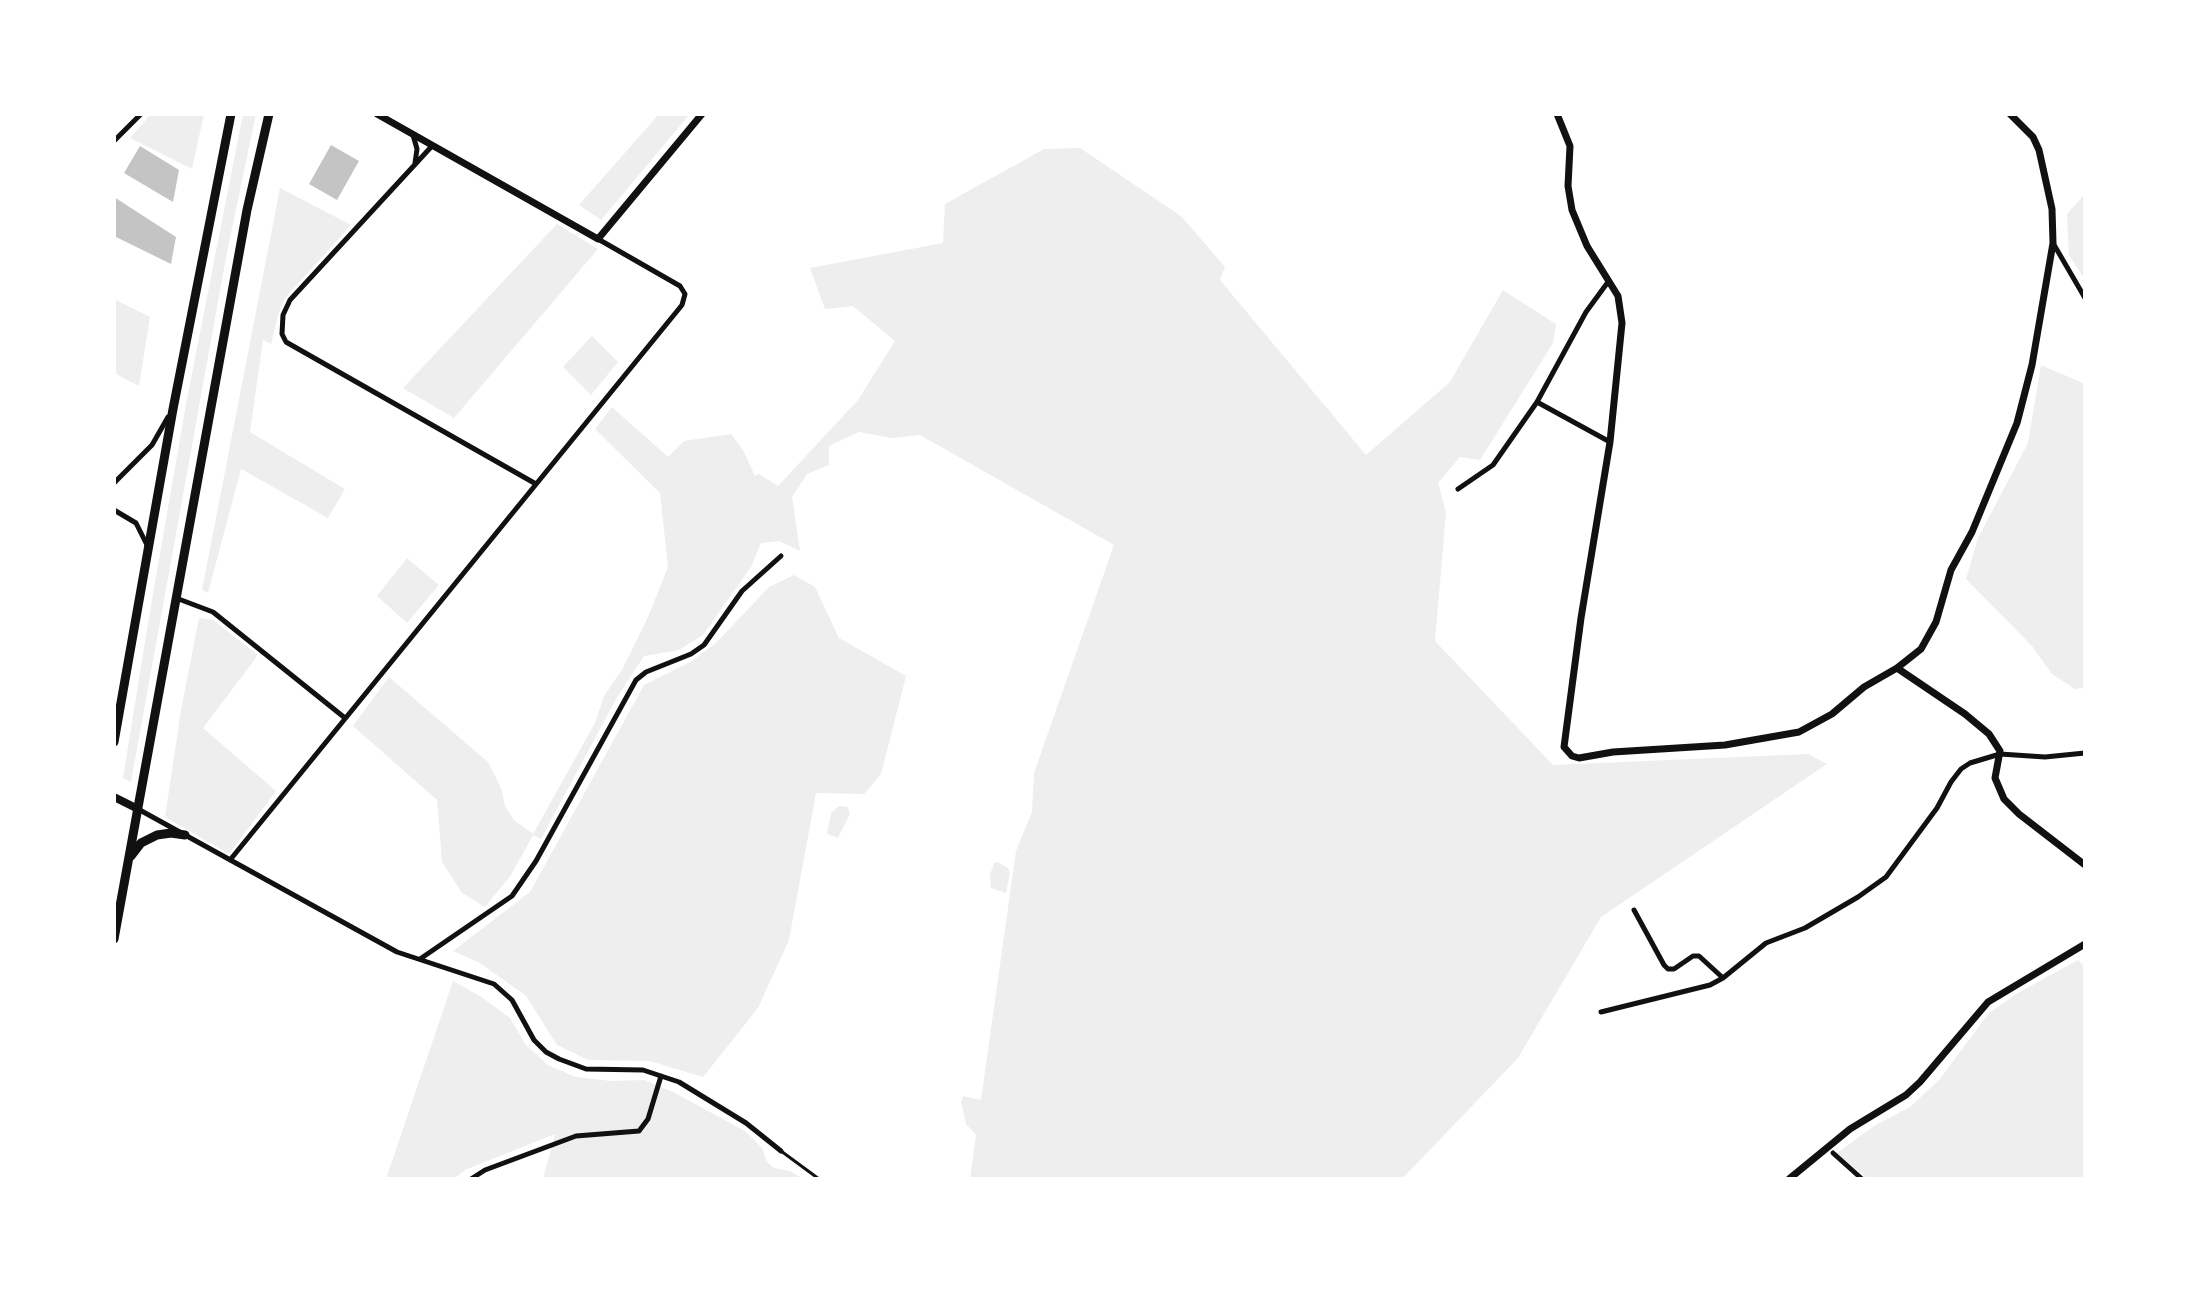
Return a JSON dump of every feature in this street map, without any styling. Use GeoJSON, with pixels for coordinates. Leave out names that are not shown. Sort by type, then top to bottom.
{"type":"FeatureCollection","features":[{"type":"Feature","properties":{"kind":"highway"},"geometry":{"type":"LineString","coordinates":[[114,742],[173,409],[231,114]]}},
{"type":"Feature","properties":{"kind":"highway"},"geometry":{"type":"LineString","coordinates":[[114,939],[247,210],[269,114]]}},
{"type":"Feature","properties":{"kind":"highway"},"geometry":{"type":"LineString","coordinates":[[130,859],[141,843],[150,837],[164,833],[185,835]]}},
{"type":"Feature","properties":{"kind":"main road"},"geometry":{"type":"LineString","coordinates":[[114,797],[138,809]]}},
{"type":"Feature","properties":{"kind":"street"},"geometry":{"type":"LineString","coordinates":[[114,141],[141,114]]}},
{"type":"Feature","properties":{"kind":"street"},"geometry":{"type":"LineString","coordinates":[[230,860],[682,305],[685,294],[680,286],[377,114]]}},
{"type":"Feature","properties":{"kind":"street"},"geometry":{"type":"LineString","coordinates":[[598,239],[702,114]]}},
{"type":"Feature","properties":{"kind":"street"},"geometry":{"type":"LineString","coordinates":[[1557,114],[1570,146],[1568,186],[1572,210],[1587,246],[1618,296],[1622,323],[1610,442],[1581,618],[1564,747],[1572,756],[1725,745],[1786,735],[1815,725],[1864,687],[1897,668],[1921,649],[1928,639],[1951,570],[1972,532],[2008,449],[2032,365],[2053,243],[2052,209],[2039,150],[2033,137],[2010,114]]}},
{"type":"Feature","properties":{"kind":"street"},"geometry":{"type":"LineString","coordinates":[[413,135],[417,149],[415,164]]}},
{"type":"Feature","properties":{"kind":"street"},"geometry":{"type":"LineString","coordinates":[[432,146],[290,300],[283,315],[282,334],[286,342],[536,484]]}},
{"type":"Feature","properties":{"kind":"street"},"geometry":{"type":"LineString","coordinates":[[2053,243],[2085,298]]}},
{"type":"Feature","properties":{"kind":"street"},"geometry":{"type":"LineString","coordinates":[[1458,489],[1493,465],[1537,402],[1586,312],[1608,282]]}},
{"type":"Feature","properties":{"kind":"street"},"geometry":{"type":"LineString","coordinates":[[1537,402],[1610,442]]}},
{"type":"Feature","properties":{"kind":"street"},"geometry":{"type":"LineString","coordinates":[[114,483],[152,445],[173,409]]}},
{"type":"Feature","properties":{"kind":"street"},"geometry":{"type":"LineString","coordinates":[[114,510],[136,523],[149,549]]}},
{"type":"Feature","properties":{"kind":"street"},"geometry":{"type":"LineString","coordinates":[[420,960],[512,896],[536,861],[636,680],[646,672],[691,654],[704,645],[742,591],[781,556]]}},
{"type":"Feature","properties":{"kind":"street"},"geometry":{"type":"LineString","coordinates":[[176,598],[213,612],[345,718]]}},
{"type":"Feature","properties":{"kind":"street"},"geometry":{"type":"LineString","coordinates":[[1897,668],[1981,727],[1999,746],[1995,778],[2004,799],[2085,865]]}},
{"type":"Feature","properties":{"kind":"street"},"geometry":{"type":"LineString","coordinates":[[1601,1012],[1710,985],[1766,943],[1812,924],[1858,897],[1886,877],[1937,808],[1961,769],[1970,763],[2000,754],[2045,757],[2085,753]]}},
{"type":"Feature","properties":{"kind":"street"},"geometry":{"type":"LineString","coordinates":[[138,809],[390,949],[479,978],[503,991],[512,1000],[534,1040],[559,1059],[586,1069],[630,1069],[661,1076],[697,1091],[746,1123],[781,1151]]}},
{"type":"Feature","properties":{"kind":"street"},"geometry":{"type":"LineString","coordinates":[[1634,910],[1664,965],[1674,969],[1693,956],[1699,956],[1723,978]]}},
{"type":"Feature","properties":{"kind":"street"},"geometry":{"type":"LineString","coordinates":[[1789,1179],[1850,1129],[1906,1095],[1988,1002],[2085,944]]}},
{"type":"Feature","properties":{"kind":"street"},"geometry":{"type":"LineString","coordinates":[[471,1179],[485,1170],[576,1136],[639,1131],[648,1119],[661,1076]]}},
{"type":"Feature","properties":{"kind":"street"},"geometry":{"type":"LineString","coordinates":[[1833,1153],[1862,1179]]}},
{"type":"Feature","properties":{"kind":"lane"},"geometry":{"type":"LineString","coordinates":[[781,1151],[819,1179]]}},
{"type":"Feature","properties":{"kind":"shaded area"},"geometry":{"type":"Polygon","coordinates":[[[151,114],[204,114],[192,169],[130,138],[151,114]]]}},
{"type":"Feature","properties":{"kind":"shaded area"},"geometry":{"type":"Polygon","coordinates":[[[243,114],[256,114],[227,252],[131,782],[123,778],[148,623],[186,404],[243,114]]]}},
{"type":"Feature","properties":{"kind":"shaded area"},"geometry":{"type":"Polygon","coordinates":[[[659,114],[690,114],[601,220],[579,205],[659,114]]]}},
{"type":"Feature","properties":{"kind":"shaded area"},"geometry":{"type":"Polygon","coordinates":[[[1080,148],[1181,216],[1225,267],[1220,280],[1366,455],[1450,382],[1503,290],[1556,324],[1553,343],[1480,460],[1460,457],[1438,483],[1446,512],[1435,641],[1553,765],[1808,754],[1827,764],[1601,917],[1518,1058],[1402,1179],[970,1179],[976,1135],[966,1124],[961,1102],[963,1096],[981,1100],[1016,851],[1032,812],[1034,773],[1114,545],[920,435],[892,438],[859,432],[829,446],[829,465],[807,474],[792,497],[800,551],[779,541],[761,543],[751,567],[703,635],[679,650],[644,656],[616,699],[541,839],[533,835],[511,875],[485,907],[462,893],[442,862],[437,800],[353,726],[389,677],[488,762],[501,788],[505,806],[514,820],[533,834],[595,723],[604,696],[623,668],[668,567],[660,493],[595,429],[612,407],[668,457],[684,441],[731,434],[743,450],[755,476],[759,474],[778,486],[858,400],[895,341],[853,306],[825,309],[810,268],[943,243],[945,204],[1044,149],[1080,148]]]}},
{"type":"Feature","properties":{"kind":"shaded area"},"geometry":{"type":"Polygon","coordinates":[[[280,188],[351,225],[285,298],[271,344],[263,340],[250,432],[345,489],[328,518],[241,469],[208,593],[202,590],[280,188]]]}},
{"type":"Feature","properties":{"kind":"shaded area"},"geometry":{"type":"Polygon","coordinates":[[[2085,194],[2085,280],[2069,255],[2067,214],[2085,194]]]}},
{"type":"Feature","properties":{"kind":"shaded area"},"geometry":{"type":"Polygon","coordinates":[[[557,224],[598,249],[454,418],[403,388],[557,224]]]}},
{"type":"Feature","properties":{"kind":"shaded area"},"geometry":{"type":"Polygon","coordinates":[[[114,299],[150,317],[139,386],[114,373],[114,299]]]}},
{"type":"Feature","properties":{"kind":"shaded area"},"geometry":{"type":"Polygon","coordinates":[[[592,336],[618,362],[591,395],[563,367],[592,336]]]}},
{"type":"Feature","properties":{"kind":"shaded area"},"geometry":{"type":"Polygon","coordinates":[[[2041,365],[2085,384],[2085,688],[2075,689],[2052,674],[2032,646],[1966,579],[1978,538],[2028,443],[2041,365]]]}},
{"type":"Feature","properties":{"kind":"shaded area"},"geometry":{"type":"Polygon","coordinates":[[[407,558],[439,585],[407,623],[377,596],[407,558]]]}},
{"type":"Feature","properties":{"kind":"shaded area"},"geometry":{"type":"Polygon","coordinates":[[[794,575],[815,587],[839,638],[906,676],[881,774],[864,794],[816,793],[789,940],[758,1008],[703,1077],[650,1061],[588,1060],[557,1045],[526,996],[480,963],[453,951],[530,892],[644,685],[692,661],[716,643],[769,587],[794,575]]]}},
{"type":"Feature","properties":{"kind":"shaded area"},"geometry":{"type":"Polygon","coordinates":[[[199,618],[213,620],[258,655],[203,728],[276,791],[229,854],[165,817],[199,618]]]}},
{"type":"Feature","properties":{"kind":"shaded area"},"geometry":{"type":"Polygon","coordinates":[[[839,806],[848,807],[850,814],[838,838],[827,834],[831,813],[839,806]]]}},
{"type":"Feature","properties":{"kind":"shaded area"},"geometry":{"type":"Polygon","coordinates":[[[998,862],[1010,873],[1006,893],[991,888],[990,875],[994,863],[998,862]]]}},
{"type":"Feature","properties":{"kind":"shaded area"},"geometry":{"type":"Polygon","coordinates":[[[2078,960],[2085,967],[2085,1179],[1868,1179],[1837,1153],[1874,1126],[1910,1107],[1939,1080],[1989,1013],[2078,960]]]}},
{"type":"Feature","properties":{"kind":"shaded area"},"geometry":{"type":"Polygon","coordinates":[[[453,981],[510,1018],[525,1044],[548,1065],[575,1077],[611,1081],[645,1080],[671,1091],[745,1131],[762,1148],[767,1162],[774,1168],[790,1171],[803,1179],[543,1179],[555,1134],[465,1170],[454,1179],[386,1179],[453,981]]]}},
{"type":"Feature","properties":{"kind":"building"},"geometry":{"type":"Polygon","coordinates":[[[331,145],[359,161],[337,200],[309,184],[331,145]]]}},
{"type":"Feature","properties":{"kind":"building"},"geometry":{"type":"Polygon","coordinates":[[[140,146],[179,170],[173,202],[124,173],[140,146]]]}},
{"type":"Feature","properties":{"kind":"building"},"geometry":{"type":"Polygon","coordinates":[[[114,197],[176,237],[171,264],[114,236],[114,197]]]}}]}
